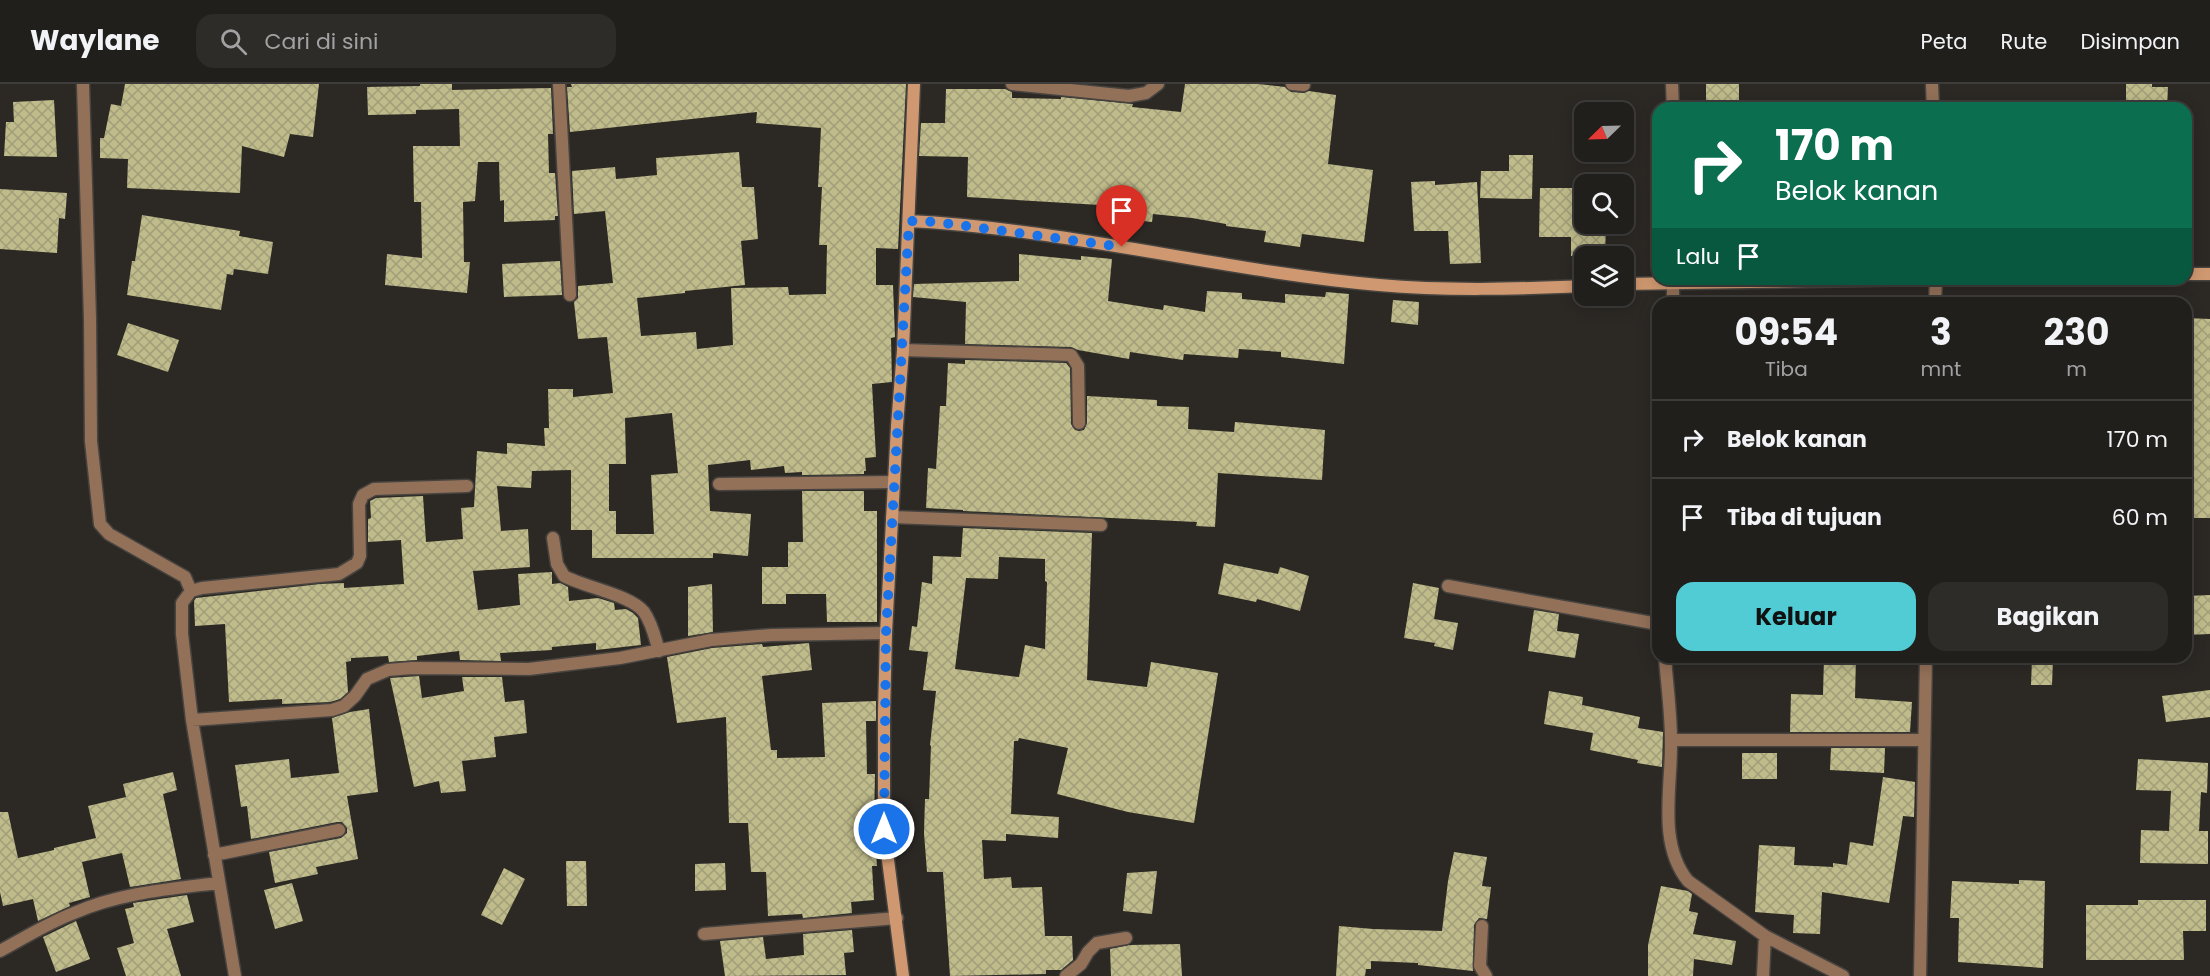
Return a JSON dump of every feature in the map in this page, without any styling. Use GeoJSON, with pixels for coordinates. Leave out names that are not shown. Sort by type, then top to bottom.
{"type":"FeatureCollection","features":[{"type":"Feature","properties":{"kind":"street"},"geometry":{"type":"LineString","coordinates":[[82,84],[90,319],[91,441],[100,524],[109,534],[185,577],[191,591]]}},
{"type":"Feature","properties":{"kind":"street"},"geometry":{"type":"LineString","coordinates":[[559,84],[570,295]]}},
{"type":"Feature","properties":{"kind":"street"},"geometry":{"type":"LineString","coordinates":[[903,976],[884,829],[886,633],[903,350],[914,84]]}},
{"type":"Feature","properties":{"kind":"street"},"geometry":{"type":"LineString","coordinates":[[1012,84],[1129,96],[1146,93],[1158,84]]}},
{"type":"Feature","properties":{"kind":"street"},"geometry":{"type":"LineString","coordinates":[[1672,84],[1673,102]]}},
{"type":"Feature","properties":{"kind":"street"},"geometry":{"type":"LineString","coordinates":[[1932,84],[1933,102]]}},
{"type":"Feature","properties":{"kind":"street"},"geometry":{"type":"LineString","coordinates":[[909,221],[936,222],[1074,240],[1311,277],[1379,285],[1431,288],[1574,286]]}},
{"type":"Feature","properties":{"kind":"street"},"geometry":{"type":"LineString","coordinates":[[2192,274],[2210,274]]}},
{"type":"Feature","properties":{"kind":"street"},"geometry":{"type":"LineString","coordinates":[[1634,283],[1652,282]]}},
{"type":"Feature","properties":{"kind":"street"},"geometry":{"type":"LineString","coordinates":[[903,350],[1071,355],[1078,366],[1079,423]]}},
{"type":"Feature","properties":{"kind":"street"},"geometry":{"type":"LineString","coordinates":[[719,484],[894,482]]}},
{"type":"Feature","properties":{"kind":"street"},"geometry":{"type":"LineString","coordinates":[[235,976],[192,720],[181,614],[182,603],[191,591],[202,588],[339,574],[357,563],[360,556],[359,504],[363,495],[374,489],[383,488],[467,486]]}},
{"type":"Feature","properties":{"kind":"street"},"geometry":{"type":"LineString","coordinates":[[892,517],[1101,525]]}},
{"type":"Feature","properties":{"kind":"street"},"geometry":{"type":"LineString","coordinates":[[554,538],[556,564],[564,576],[633,602],[643,610],[650,622],[658,651]]}},
{"type":"Feature","properties":{"kind":"street"},"geometry":{"type":"LineString","coordinates":[[1448,586],[1652,623]]}},
{"type":"Feature","properties":{"kind":"street"},"geometry":{"type":"LineString","coordinates":[[192,720],[332,710],[344,706],[355,696],[367,679],[388,670],[412,668],[529,669],[620,658],[711,640],[771,635],[886,633]]}},
{"type":"Feature","properties":{"kind":"street"},"geometry":{"type":"LineString","coordinates":[[1665,663],[1671,740],[1669,827],[1672,851],[1678,870],[1688,881],[1765,936],[1843,976]]}},
{"type":"Feature","properties":{"kind":"street"},"geometry":{"type":"LineString","coordinates":[[1920,976],[1926,663]]}},
{"type":"Feature","properties":{"kind":"street"},"geometry":{"type":"LineString","coordinates":[[1671,740],[1924,740]]}},
{"type":"Feature","properties":{"kind":"street"},"geometry":{"type":"LineString","coordinates":[[214,855],[339,830]]}},
{"type":"Feature","properties":{"kind":"street"},"geometry":{"type":"LineString","coordinates":[[0,951],[74,912],[93,906],[140,894],[218,883]]}},
{"type":"Feature","properties":{"kind":"street"},"geometry":{"type":"LineString","coordinates":[[704,934],[897,918]]}},
{"type":"Feature","properties":{"kind":"street"},"geometry":{"type":"LineString","coordinates":[[1482,926],[1480,966],[1486,976]]}},
{"type":"Feature","properties":{"kind":"street"},"geometry":{"type":"LineString","coordinates":[[1763,976],[1765,936]]}},
{"type":"Feature","properties":{"kind":"street"},"geometry":{"type":"LineString","coordinates":[[1066,976],[1081,964],[1097,943],[1126,938]]}},
{"type":"Feature","properties":{"kind":"building"},"geometry":{"type":"Polygon","coordinates":[[[125,84],[319,84],[313,137],[290,134],[284,157],[242,146],[240,193],[127,188],[128,159],[100,158],[100,138],[104,138],[111,104],[121,106],[125,84]]]}},
{"type":"Feature","properties":{"kind":"building"},"geometry":{"type":"Polygon","coordinates":[[[420,84],[452,84],[452,90],[551,88],[553,134],[548,134],[549,173],[555,173],[558,216],[555,216],[555,220],[504,222],[504,200],[500,201],[499,162],[478,162],[475,201],[463,202],[464,262],[470,262],[467,293],[385,285],[387,254],[422,258],[421,202],[414,202],[413,146],[460,146],[459,109],[416,110],[416,114],[368,115],[367,87],[420,86],[420,84]]]}},
{"type":"Feature","properties":{"kind":"building"},"geometry":{"type":"Polygon","coordinates":[[[571,84],[906,84],[898,249],[876,248],[876,285],[893,285],[895,337],[891,338],[892,382],[872,384],[876,457],[865,458],[866,471],[864,474],[802,475],[802,472],[785,473],[784,466],[751,470],[750,460],[708,465],[710,511],[751,514],[748,556],[713,553],[713,558],[592,558],[592,530],[571,530],[571,470],[532,471],[531,488],[497,486],[501,531],[528,529],[530,567],[473,571],[478,610],[520,605],[518,574],[552,572],[552,584],[560,583],[568,587],[569,601],[598,598],[614,603],[615,610],[626,609],[633,613],[638,618],[641,645],[596,650],[596,643],[552,647],[552,650],[500,653],[501,661],[460,660],[459,651],[417,656],[417,660],[389,662],[388,656],[351,658],[351,661],[346,662],[348,692],[340,699],[330,702],[282,704],[282,699],[229,702],[225,624],[195,626],[194,601],[196,598],[320,584],[344,583],[344,588],[404,584],[401,540],[368,542],[368,519],[371,518],[370,501],[376,498],[423,496],[426,542],[463,539],[461,508],[474,507],[477,451],[507,454],[507,443],[545,446],[544,428],[549,428],[548,389],[573,389],[573,397],[613,393],[607,337],[578,339],[574,302],[578,298],[578,286],[613,283],[605,211],[574,214],[572,171],[615,167],[616,179],[657,175],[656,158],[739,152],[742,187],[754,187],[758,239],[741,241],[745,285],[637,298],[641,336],[696,332],[697,349],[733,345],[731,288],[788,287],[789,295],[826,294],[827,245],[819,245],[822,187],[818,187],[821,128],[756,123],[757,112],[570,132],[567,87],[572,87],[571,84]],[[672,413],[625,418],[626,464],[609,464],[609,511],[616,511],[616,534],[654,534],[651,475],[678,473],[672,413]]]}},
{"type":"Feature","properties":{"kind":"building"},"geometry":{"type":"Polygon","coordinates":[[[1185,84],[1258,84],[1285,87],[1291,92],[1309,91],[1336,95],[1328,164],[1373,170],[1364,242],[1302,234],[1300,247],[1264,242],[1266,231],[1226,226],[1226,224],[1192,218],[1153,214],[1152,222],[1125,219],[1125,216],[1099,214],[1100,205],[967,197],[968,157],[919,156],[921,123],[945,123],[946,89],[1005,89],[1012,92],[1012,98],[1061,99],[1061,97],[1133,104],[1132,107],[1181,112],[1185,84]]]}},
{"type":"Feature","properties":{"kind":"building"},"geometry":{"type":"Polygon","coordinates":[[[1706,84],[1739,84],[1739,102],[1706,102],[1706,84]]]}},
{"type":"Feature","properties":{"kind":"building"},"geometry":{"type":"Polygon","coordinates":[[[2126,84],[2152,84],[2152,87],[2168,87],[2167,102],[2126,102],[2126,84]]]}},
{"type":"Feature","properties":{"kind":"building"},"geometry":{"type":"Polygon","coordinates":[[[54,100],[57,157],[4,156],[6,122],[14,122],[13,102],[54,100]]]}},
{"type":"Feature","properties":{"kind":"building"},"geometry":{"type":"Polygon","coordinates":[[[1509,155],[1533,155],[1532,199],[1480,198],[1481,171],[1509,171],[1509,155]]]}},
{"type":"Feature","properties":{"kind":"building"},"geometry":{"type":"Polygon","coordinates":[[[1435,181],[1435,185],[1477,182],[1481,263],[1450,264],[1448,231],[1414,231],[1411,182],[1435,181]]]}},
{"type":"Feature","properties":{"kind":"building"},"geometry":{"type":"Polygon","coordinates":[[[1540,188],[1574,188],[1574,234],[1606,234],[1605,246],[1574,246],[1574,256],[1571,256],[1571,237],[1539,237],[1540,188]]]}},
{"type":"Feature","properties":{"kind":"building"},"geometry":{"type":"Polygon","coordinates":[[[0,189],[67,193],[65,219],[59,218],[57,253],[0,249],[0,189]]]}},
{"type":"Feature","properties":{"kind":"building"},"geometry":{"type":"Polygon","coordinates":[[[142,215],[240,231],[239,236],[273,242],[268,274],[234,269],[233,275],[227,274],[221,310],[127,295],[142,215]]]}},
{"type":"Feature","properties":{"kind":"building"},"geometry":{"type":"Polygon","coordinates":[[[1019,254],[1081,260],[1081,256],[1112,259],[1108,301],[1163,310],[1164,305],[1205,312],[1207,291],[1242,293],[1242,299],[1285,303],[1285,294],[1325,297],[1326,292],[1349,294],[1344,364],[1281,357],[1281,352],[1239,349],[1238,358],[1184,354],[1183,360],[1130,352],[1129,359],[1071,347],[965,344],[966,302],[913,297],[914,284],[1019,281],[1019,254]]]}},
{"type":"Feature","properties":{"kind":"building"},"geometry":{"type":"Polygon","coordinates":[[[560,261],[562,295],[504,297],[502,264],[560,261]]]}},
{"type":"Feature","properties":{"kind":"building"},"geometry":{"type":"Polygon","coordinates":[[[1393,300],[1419,302],[1418,325],[1391,322],[1393,300]]]}},
{"type":"Feature","properties":{"kind":"building"},"geometry":{"type":"Polygon","coordinates":[[[2192,318],[2210,319],[2210,518],[2192,518],[2192,318]]]}},
{"type":"Feature","properties":{"kind":"building"},"geometry":{"type":"Polygon","coordinates":[[[128,323],[179,340],[168,372],[117,355],[128,323]]]}},
{"type":"Feature","properties":{"kind":"building"},"geometry":{"type":"Polygon","coordinates":[[[965,360],[1066,363],[1070,368],[1071,424],[1075,430],[1079,431],[1084,430],[1087,423],[1087,396],[1157,400],[1157,406],[1189,407],[1188,429],[1234,432],[1235,422],[1325,430],[1322,480],[1218,473],[1215,527],[1196,526],[1197,522],[926,508],[928,468],[936,469],[940,406],[946,406],[948,363],[965,364],[965,360]]]}},
{"type":"Feature","properties":{"kind":"building"},"geometry":{"type":"Polygon","coordinates":[[[802,491],[864,491],[864,511],[877,511],[877,622],[827,622],[826,594],[786,594],[786,604],[762,604],[762,567],[788,567],[788,542],[803,542],[802,491]]]}},
{"type":"Feature","properties":{"kind":"building"},"geometry":{"type":"Polygon","coordinates":[[[963,528],[1092,533],[1087,680],[1147,687],[1151,662],[1218,673],[1194,823],[1128,812],[1057,794],[1068,748],[1019,738],[1018,741],[1014,741],[1011,814],[1059,817],[1058,838],[1006,834],[1006,841],[982,840],[984,879],[1011,877],[1012,888],[1042,887],[1045,936],[1072,936],[1073,960],[1061,970],[1046,970],[1046,974],[950,976],[943,872],[927,872],[924,833],[925,799],[929,799],[930,745],[936,691],[923,690],[928,652],[909,650],[912,626],[917,627],[922,582],[932,584],[933,556],[961,557],[963,528]],[[999,557],[998,579],[966,578],[955,669],[1019,677],[1025,645],[1045,649],[1047,582],[1045,581],[1045,559],[999,557]]]}},
{"type":"Feature","properties":{"kind":"building"},"geometry":{"type":"Polygon","coordinates":[[[1224,563],[1278,574],[1280,567],[1309,576],[1300,611],[1257,599],[1256,602],[1218,594],[1224,563]]]}},
{"type":"Feature","properties":{"kind":"building"},"geometry":{"type":"Polygon","coordinates":[[[1413,583],[1439,588],[1434,619],[1458,623],[1453,650],[1434,646],[1435,643],[1404,638],[1413,583]]]}},
{"type":"Feature","properties":{"kind":"building"},"geometry":{"type":"Polygon","coordinates":[[[712,584],[713,632],[688,636],[688,587],[712,584]]]}},
{"type":"Feature","properties":{"kind":"building"},"geometry":{"type":"Polygon","coordinates":[[[2210,595],[2210,634],[2192,635],[2192,596],[2210,595]]]}},
{"type":"Feature","properties":{"kind":"building"},"geometry":{"type":"Polygon","coordinates":[[[1534,610],[1559,614],[1557,631],[1579,634],[1575,658],[1528,651],[1534,610]]]}},
{"type":"Feature","properties":{"kind":"building"},"geometry":{"type":"Polygon","coordinates":[[[809,643],[812,670],[762,676],[771,750],[777,750],[777,758],[825,757],[822,703],[876,701],[876,721],[866,721],[867,774],[875,774],[874,823],[877,866],[872,866],[874,900],[851,902],[852,913],[803,918],[802,914],[768,916],[766,872],[751,872],[748,823],[729,823],[726,717],[677,723],[667,657],[712,648],[809,643]]]}},
{"type":"Feature","properties":{"kind":"building"},"geometry":{"type":"Polygon","coordinates":[[[1824,663],[1856,663],[1855,698],[1912,702],[1910,732],[1790,732],[1791,694],[1823,695],[1824,663]]]}},
{"type":"Feature","properties":{"kind":"building"},"geometry":{"type":"Polygon","coordinates":[[[2032,663],[2053,663],[2052,685],[2031,685],[2032,663]]]}},
{"type":"Feature","properties":{"kind":"building"},"geometry":{"type":"Polygon","coordinates":[[[419,676],[422,698],[464,691],[462,677],[502,677],[505,702],[524,700],[527,733],[494,737],[496,757],[462,761],[466,791],[441,793],[439,781],[414,787],[390,678],[419,676]]]}},
{"type":"Feature","properties":{"kind":"building"},"geometry":{"type":"Polygon","coordinates":[[[2210,690],[2210,717],[2166,722],[2162,696],[2210,690]]]}},
{"type":"Feature","properties":{"kind":"building"},"geometry":{"type":"Polygon","coordinates":[[[1549,691],[1583,697],[1582,705],[1640,717],[1638,728],[1663,732],[1662,767],[1637,763],[1638,760],[1590,750],[1593,733],[1544,724],[1549,691]]]}},
{"type":"Feature","properties":{"kind":"building"},"geometry":{"type":"Polygon","coordinates":[[[369,709],[378,792],[347,796],[358,859],[316,867],[318,874],[275,883],[269,852],[341,838],[347,833],[347,828],[342,822],[337,822],[251,839],[247,806],[241,807],[235,765],[289,759],[291,778],[339,773],[332,718],[369,709]]]}},
{"type":"Feature","properties":{"kind":"building"},"geometry":{"type":"Polygon","coordinates":[[[1831,748],[1885,748],[1884,773],[1830,770],[1831,748]]]}},
{"type":"Feature","properties":{"kind":"building"},"geometry":{"type":"Polygon","coordinates":[[[1742,753],[1777,753],[1777,779],[1742,779],[1742,753]]]}},
{"type":"Feature","properties":{"kind":"building"},"geometry":{"type":"Polygon","coordinates":[[[2138,759],[2208,763],[2207,793],[2201,792],[2199,831],[2208,831],[2208,864],[2140,863],[2141,830],[2169,831],[2171,791],[2136,790],[2138,759]]]}},
{"type":"Feature","properties":{"kind":"building"},"geometry":{"type":"Polygon","coordinates":[[[173,772],[177,790],[163,794],[181,879],[130,887],[122,853],[82,862],[90,897],[69,903],[70,906],[38,921],[33,899],[3,906],[0,892],[0,812],[8,812],[18,858],[54,850],[54,848],[96,838],[88,806],[126,797],[123,784],[173,772]]]}},
{"type":"Feature","properties":{"kind":"building"},"geometry":{"type":"Polygon","coordinates":[[[1883,777],[1915,782],[1914,817],[1903,816],[1889,903],[1822,892],[1820,934],[1793,933],[1794,915],[1755,912],[1759,845],[1795,847],[1794,865],[1833,867],[1833,863],[1847,865],[1850,842],[1873,846],[1883,777]]]}},
{"type":"Feature","properties":{"kind":"building"},"geometry":{"type":"Polygon","coordinates":[[[1454,852],[1487,857],[1482,886],[1491,887],[1487,919],[1479,918],[1474,925],[1473,971],[1418,965],[1418,963],[1371,961],[1371,969],[1366,969],[1365,976],[1336,976],[1339,926],[1442,931],[1454,852]]]}},
{"type":"Feature","properties":{"kind":"building"},"geometry":{"type":"Polygon","coordinates":[[[566,861],[586,861],[587,906],[567,906],[566,861]]]}},
{"type":"Feature","properties":{"kind":"building"},"geometry":{"type":"Polygon","coordinates":[[[725,863],[726,890],[695,891],[695,864],[725,863]]]}},
{"type":"Feature","properties":{"kind":"building"},"geometry":{"type":"Polygon","coordinates":[[[504,868],[525,879],[502,925],[481,915],[504,868]]]}},
{"type":"Feature","properties":{"kind":"building"},"geometry":{"type":"Polygon","coordinates":[[[1157,871],[1152,914],[1123,911],[1127,873],[1157,871]]]}},
{"type":"Feature","properties":{"kind":"building"},"geometry":{"type":"Polygon","coordinates":[[[2019,880],[2045,881],[2043,968],[1958,962],[1959,918],[1950,918],[1952,881],[2019,884],[2019,880]]]}},
{"type":"Feature","properties":{"kind":"building"},"geometry":{"type":"Polygon","coordinates":[[[292,883],[303,921],[275,929],[264,890],[292,883]]]}},
{"type":"Feature","properties":{"kind":"building"},"geometry":{"type":"Polygon","coordinates":[[[1661,886],[1688,891],[1692,894],[1689,911],[1698,913],[1693,934],[1736,941],[1732,965],[1694,959],[1693,976],[1648,976],[1648,945],[1661,886]]]}},
{"type":"Feature","properties":{"kind":"building"},"geometry":{"type":"Polygon","coordinates":[[[187,895],[194,922],[167,929],[181,976],[126,976],[117,948],[134,943],[125,909],[134,907],[133,903],[187,895]]]}},
{"type":"Feature","properties":{"kind":"building"},"geometry":{"type":"Polygon","coordinates":[[[2138,900],[2206,900],[2206,931],[2183,931],[2184,960],[2086,960],[2086,905],[2138,905],[2138,900]]]}},
{"type":"Feature","properties":{"kind":"building"},"geometry":{"type":"Polygon","coordinates":[[[76,921],[90,959],[56,972],[43,937],[76,921]]]}},
{"type":"Feature","properties":{"kind":"building"},"geometry":{"type":"Polygon","coordinates":[[[852,930],[854,952],[844,953],[846,975],[725,976],[720,941],[763,937],[766,959],[804,955],[803,934],[852,930]]]}},
{"type":"Feature","properties":{"kind":"building"},"geometry":{"type":"Polygon","coordinates":[[[1180,944],[1182,976],[1111,976],[1110,949],[1130,945],[1180,944]]]}},
{"type":"Feature","properties":{"kind":"route"},"geometry":{"type":"LineString","coordinates":[[884,829],[886,633],[909,221],[936,222],[1122,247]]}}]}
